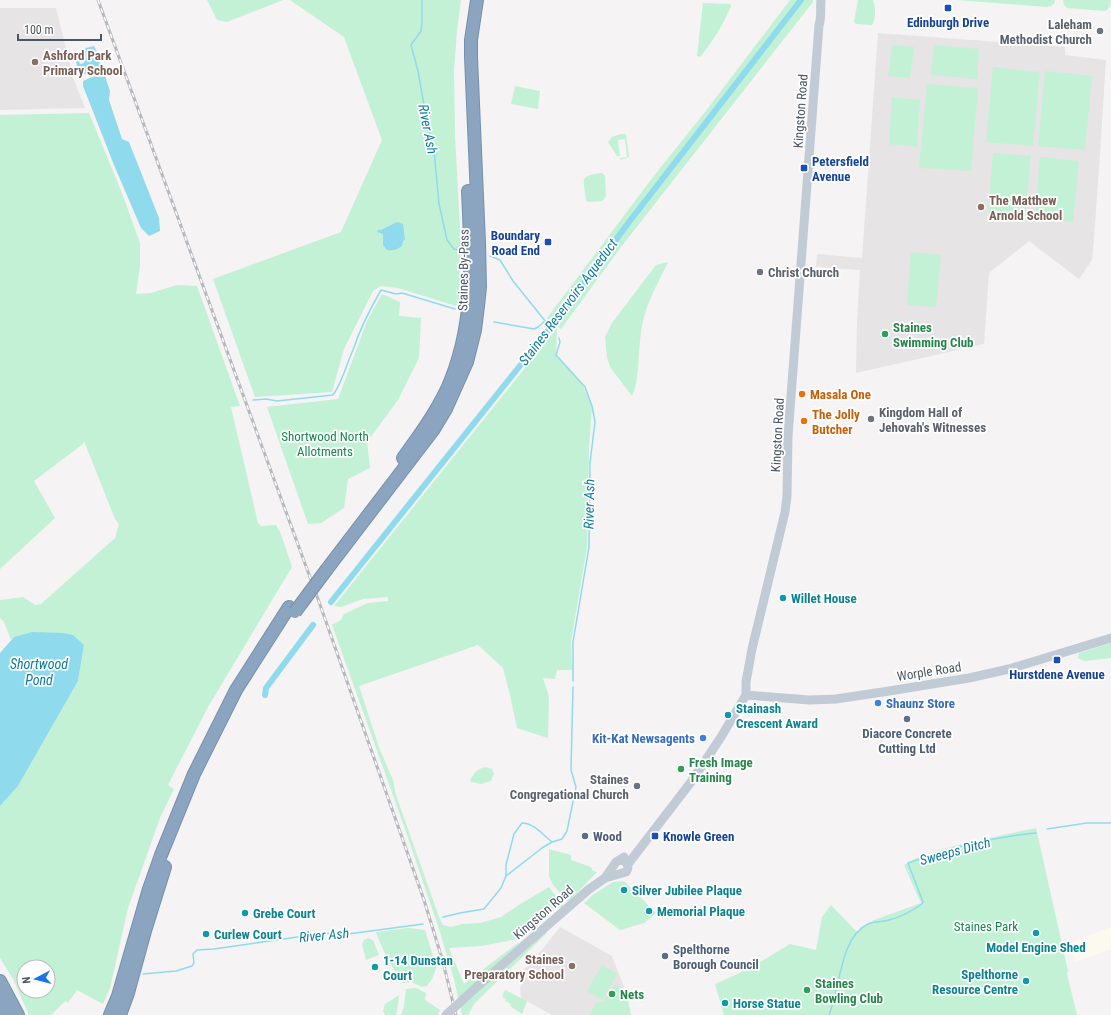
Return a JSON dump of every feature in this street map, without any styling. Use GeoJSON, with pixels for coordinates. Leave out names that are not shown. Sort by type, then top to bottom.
{"type":"FeatureCollection","features":[{"type":"Feature","properties":{"kind":"highway","name":"Staines By-Pass"},"geometry":{"type":"LineString","coordinates":[[324,567],[430,419],[452,376],[464,338],[470,294],[471,267],[464,62],[466,21],[469,0]]}},
{"type":"Feature","properties":{"kind":"highway","name":"Staines By-Pass"},"geometry":{"type":"LineString","coordinates":[[324,567],[420,450],[446,409],[467,362],[475,330],[480,287],[471,70],[471,40],[477,0]]}},
{"type":"Feature","properties":{"kind":"highway"},"geometry":{"type":"LineString","coordinates":[[110,1015],[118,996],[142,912],[161,855],[236,690],[292,609],[324,567]]}},
{"type":"Feature","properties":{"kind":"highway"},"geometry":{"type":"LineString","coordinates":[[120,1015],[128,993],[145,931],[167,861],[190,801],[202,764]]}},
{"type":"Feature","properties":{"kind":"highway"},"geometry":{"type":"LineString","coordinates":[[0,982],[18,1015]]}},
{"type":"Feature","properties":{"kind":"highway"},"geometry":{"type":"LineString","coordinates":[[0,1001],[7,1015]]}},
{"type":"Feature","properties":{"kind":"street","name":"Kingston Road"},"geometry":{"type":"LineString","coordinates":[[446,1015],[588,890],[620,866],[648,836],[691,782],[722,737],[746,695],[746,682],[752,649],[769,582],[786,504],[788,436],[819,25],[821,20],[821,0]]}},
{"type":"Feature","properties":{"kind":"street","name":"Worple Road"},"geometry":{"type":"LineString","coordinates":[[746,695],[809,700],[836,699],[897,690],[982,675],[1111,638]]}},
{"type":"Feature","properties":{"kind":"shaded area","name":"Ashford Park Primary School"},"geometry":{"type":"Polygon","coordinates":[[[0,8],[56,8],[73,77],[85,108],[0,110],[0,8]]]}},
{"type":"Feature","properties":{"kind":"shaded area","name":"The Matthew Arnold School"},"geometry":{"type":"Polygon","coordinates":[[[878,33],[1065,47],[1065,55],[1106,60],[1100,154],[1092,260],[1079,279],[1029,241],[989,273],[984,344],[856,373],[860,270],[816,267],[817,254],[862,258],[878,33]]]}},
{"type":"Feature","properties":{"kind":"shaded area","name":"Staines Preparatory School"},"geometry":{"type":"Polygon","coordinates":[[[560,927],[612,956],[626,992],[631,1015],[552,1015],[521,998],[520,987],[522,984],[515,980],[560,927]]]}},
{"type":"Feature","properties":{"kind":"shaded area"},"geometry":{"type":"Polygon","coordinates":[[[1111,927],[1111,949],[1075,962],[1071,942],[1111,927]]]}},
{"type":"Feature","properties":{"kind":"green space"},"geometry":{"type":"Polygon","coordinates":[[[207,0],[283,0],[227,22],[217,20],[207,0]]]}},
{"type":"Feature","properties":{"kind":"green space"},"geometry":{"type":"Polygon","coordinates":[[[290,0],[461,0],[454,70],[455,135],[461,247],[459,307],[398,288],[381,286],[373,291],[344,349],[332,392],[255,397],[213,279],[341,232],[382,140],[344,37],[290,0]]]}},
{"type":"Feature","properties":{"kind":"green space"},"geometry":{"type":"Polygon","coordinates":[[[790,0],[813,0],[813,2],[621,247],[561,329],[547,318],[653,177],[705,112],[790,0]]]}},
{"type":"Feature","properties":{"kind":"green space"},"geometry":{"type":"Polygon","coordinates":[[[858,0],[873,0],[875,12],[872,25],[856,24],[854,22],[858,0]]]}},
{"type":"Feature","properties":{"kind":"green space"},"geometry":{"type":"Polygon","coordinates":[[[956,0],[1055,0],[1055,2],[1051,6],[1047,7],[956,0]]]}},
{"type":"Feature","properties":{"kind":"green space"},"geometry":{"type":"Polygon","coordinates":[[[1063,0],[1111,0],[1110,6],[1104,11],[1067,8],[1064,5],[1063,0]]]}},
{"type":"Feature","properties":{"kind":"green space"},"geometry":{"type":"Polygon","coordinates":[[[703,3],[730,4],[731,6],[725,20],[700,57],[697,56],[703,3]]]}},
{"type":"Feature","properties":{"kind":"green space"},"geometry":{"type":"Polygon","coordinates":[[[892,45],[914,47],[910,78],[888,76],[892,45]]]}},
{"type":"Feature","properties":{"kind":"green space"},"geometry":{"type":"Polygon","coordinates":[[[934,45],[979,49],[977,79],[931,75],[934,45]]]}},
{"type":"Feature","properties":{"kind":"green space"},"geometry":{"type":"Polygon","coordinates":[[[993,67],[1040,72],[1033,146],[986,142],[993,67]]]}},
{"type":"Feature","properties":{"kind":"green space"},"geometry":{"type":"Polygon","coordinates":[[[1045,71],[1092,76],[1085,150],[1038,146],[1045,71]]]}},
{"type":"Feature","properties":{"kind":"green space"},"geometry":{"type":"Polygon","coordinates":[[[927,84],[978,88],[971,171],[919,168],[927,84]]]}},
{"type":"Feature","properties":{"kind":"green space"},"geometry":{"type":"Polygon","coordinates":[[[515,86],[540,91],[538,109],[511,104],[515,86]]]}},
{"type":"Feature","properties":{"kind":"green space"},"geometry":{"type":"Polygon","coordinates":[[[892,97],[920,100],[917,147],[889,144],[892,97]]]}},
{"type":"Feature","properties":{"kind":"green space"},"geometry":{"type":"Polygon","coordinates":[[[89,113],[122,193],[140,243],[140,267],[136,294],[151,293],[177,285],[197,286],[240,406],[231,407],[258,523],[261,526],[276,525],[281,534],[292,567],[208,707],[168,785],[174,789],[160,818],[128,908],[110,988],[103,1004],[77,990],[68,1003],[65,1001],[51,1015],[29,1015],[22,999],[56,999],[56,959],[16,959],[16,986],[0,958],[0,806],[18,786],[78,681],[84,645],[14,637],[11,640],[4,622],[0,618],[0,600],[23,597],[35,605],[41,604],[115,538],[119,524],[115,519],[84,441],[83,444],[34,481],[55,518],[0,569],[0,115],[89,113]]]}},
{"type":"Feature","properties":{"kind":"green space"},"geometry":{"type":"Polygon","coordinates":[[[626,134],[629,157],[620,160],[620,158],[627,157],[625,139],[618,140],[620,156],[617,156],[608,142],[612,137],[626,134]]]}},
{"type":"Feature","properties":{"kind":"green space"},"geometry":{"type":"Polygon","coordinates":[[[993,153],[1031,156],[1025,217],[988,213],[993,153]]]}},
{"type":"Feature","properties":{"kind":"green space"},"geometry":{"type":"Polygon","coordinates":[[[1040,157],[1079,161],[1073,222],[1035,218],[1040,157]]]}},
{"type":"Feature","properties":{"kind":"green space"},"geometry":{"type":"Polygon","coordinates":[[[602,173],[605,176],[606,196],[602,201],[588,202],[586,200],[584,180],[586,177],[602,173]]]}},
{"type":"Feature","properties":{"kind":"green space"},"geometry":{"type":"Polygon","coordinates":[[[911,252],[941,255],[936,307],[907,305],[911,252]]]}},
{"type":"Feature","properties":{"kind":"green space"},"geometry":{"type":"Polygon","coordinates":[[[668,262],[646,309],[641,334],[638,372],[635,390],[632,396],[610,367],[607,357],[605,337],[612,323],[656,265],[668,262]]]}},
{"type":"Feature","properties":{"kind":"green space","name":"Shortwood North Allotments"},"geometry":{"type":"Polygon","coordinates":[[[382,294],[400,302],[399,316],[421,318],[419,358],[398,400],[367,442],[370,468],[348,479],[344,508],[321,523],[308,524],[267,407],[338,399],[367,321],[382,294]]]}},
{"type":"Feature","properties":{"kind":"green space"},"geometry":{"type":"Polygon","coordinates":[[[557,328],[556,355],[582,384],[592,406],[589,448],[587,547],[571,642],[572,670],[557,670],[555,679],[543,678],[549,697],[548,738],[517,728],[503,668],[478,645],[359,686],[380,750],[393,780],[396,795],[443,925],[451,927],[462,924],[480,923],[501,917],[549,887],[564,907],[553,909],[528,935],[512,940],[481,946],[449,948],[464,984],[540,926],[547,933],[474,1004],[468,1015],[462,1015],[454,979],[439,929],[332,625],[341,620],[344,614],[368,603],[388,601],[388,597],[363,599],[341,607],[334,606],[557,328]]]}},
{"type":"Feature","properties":{"kind":"green space"},"geometry":{"type":"Polygon","coordinates":[[[1111,643],[1111,658],[1085,661],[1078,658],[1079,653],[1111,643]]]}},
{"type":"Feature","properties":{"kind":"green space"},"geometry":{"type":"Polygon","coordinates":[[[486,767],[492,769],[494,773],[491,781],[481,784],[471,782],[470,780],[476,771],[486,767]]]}},
{"type":"Feature","properties":{"kind":"green space","name":"Staines Park"},"geometry":{"type":"Polygon","coordinates":[[[1036,828],[1077,1015],[724,1015],[715,984],[754,966],[790,944],[816,950],[822,917],[831,905],[857,932],[874,920],[921,903],[904,865],[910,861],[945,849],[1036,828]]]}},
{"type":"Feature","properties":{"kind":"green space"},"geometry":{"type":"Polygon","coordinates":[[[549,849],[571,855],[571,860],[591,867],[593,871],[597,872],[568,902],[553,885],[549,876],[549,849]]]}},
{"type":"Feature","properties":{"kind":"green space"},"geometry":{"type":"Polygon","coordinates":[[[624,881],[656,913],[644,923],[620,930],[584,903],[594,894],[613,882],[624,881]]]}},
{"type":"Feature","properties":{"kind":"green space"},"geometry":{"type":"Polygon","coordinates":[[[408,928],[425,930],[436,969],[427,986],[422,987],[411,982],[402,983],[381,945],[376,932],[408,928]]]}},
{"type":"Feature","properties":{"kind":"green space"},"geometry":{"type":"Polygon","coordinates":[[[368,938],[373,940],[379,955],[366,960],[362,944],[364,940],[368,938]]]}},
{"type":"Feature","properties":{"kind":"green space"},"geometry":{"type":"Polygon","coordinates":[[[602,965],[617,974],[602,1000],[587,991],[602,965]]]}},
{"type":"Feature","properties":{"kind":"green space"},"geometry":{"type":"Polygon","coordinates":[[[615,984],[626,992],[631,1015],[589,1015],[597,1002],[604,1001],[615,984]]]}},
{"type":"Feature","properties":{"kind":"green space"},"geometry":{"type":"Polygon","coordinates":[[[416,988],[426,993],[425,1000],[440,1010],[438,1015],[401,1015],[404,1006],[406,989],[416,988]]]}},
{"type":"Feature","properties":{"kind":"green space"},"geometry":{"type":"Polygon","coordinates":[[[505,990],[527,1001],[522,1014],[510,1006],[511,1004],[505,1001],[506,999],[502,997],[505,990]]]}},
{"type":"Feature","properties":{"kind":"green space"},"geometry":{"type":"Polygon","coordinates":[[[399,995],[396,1015],[385,1015],[383,1011],[385,1004],[399,995]]]}},
{"type":"Feature","properties":{"kind":"water"},"geometry":{"type":"Polygon","coordinates":[[[94,46],[98,54],[102,75],[105,76],[110,91],[109,100],[122,139],[129,142],[159,218],[160,231],[149,236],[141,228],[83,86],[83,81],[94,76],[93,72],[81,75],[78,71],[76,62],[79,60],[80,64],[84,63],[81,52],[86,48],[94,46]]]}},
{"type":"Feature","properties":{"kind":"water"},"geometry":{"type":"Polygon","coordinates":[[[397,222],[403,224],[405,240],[403,241],[402,246],[393,250],[387,250],[383,245],[383,234],[377,232],[378,230],[397,222]]]}},
{"type":"Feature","properties":{"kind":"water","name":"Shortwood Pond"},"geometry":{"type":"Polygon","coordinates":[[[32,632],[63,633],[73,635],[84,645],[78,681],[18,786],[0,806],[0,653],[14,637],[32,632]]]}},
{"type":"Feature","properties":{"kind":"waterway","name":"River Ash"},"geometry":{"type":"LineString","coordinates":[[422,0],[421,31],[411,45],[418,71],[427,122],[434,150],[439,204],[447,240],[454,249],[462,251]]}},
{"type":"Feature","properties":{"kind":"waterway","name":"Staines Reservoirs Aqueduct"},"geometry":{"type":"LineString","coordinates":[[331,602],[559,317],[629,222],[801,0]]}},
{"type":"Feature","properties":{"kind":"waterway","name":"River Ash"},"geometry":{"type":"LineString","coordinates":[[490,256],[500,260],[513,281],[546,322]]}},
{"type":"Feature","properties":{"kind":"waterway"},"geometry":{"type":"LineString","coordinates":[[253,400],[266,399],[277,401],[333,395],[342,379],[362,327],[381,290],[396,294],[402,293],[455,309]]}},
{"type":"Feature","properties":{"kind":"waterway"},"geometry":{"type":"LineString","coordinates":[[494,322],[534,329],[545,321]]}},
{"type":"Feature","properties":{"kind":"waterway","name":"River Ash"},"geometry":{"type":"LineString","coordinates":[[559,338],[560,342],[556,355],[585,387],[592,406],[595,422],[590,463],[589,547],[573,642],[573,681]]}},
{"type":"Feature","properties":{"kind":"waterway","name":"Staines Reservoirs Aqueduct"},"geometry":{"type":"LineString","coordinates":[[265,695],[266,688],[313,625]]}},
{"type":"Feature","properties":{"kind":"waterway","name":"River Ash"},"geometry":{"type":"LineString","coordinates":[[443,917],[484,909],[501,888],[506,876],[506,865],[514,834],[522,823],[534,827],[552,842],[562,839],[567,831],[576,787],[571,770],[573,687]]}},
{"type":"Feature","properties":{"kind":"waterway"},"geometry":{"type":"LineString","coordinates":[[1047,829],[1087,823],[1111,823]]}},
{"type":"Feature","properties":{"kind":"waterway","name":"Sweeps Ditch"},"geometry":{"type":"LineString","coordinates":[[829,1015],[846,952],[852,940],[859,931],[870,923],[893,919],[922,904],[923,902],[908,863],[971,844],[1004,837],[1036,833]]}},
{"type":"Feature","properties":{"kind":"waterway","name":"River Ash"},"geometry":{"type":"LineString","coordinates":[[506,876],[552,842]]}},
{"type":"Feature","properties":{"kind":"waterway","name":"River Ash"},"geometry":{"type":"LineString","coordinates":[[143,974],[176,971],[192,966],[194,963],[193,954],[197,950],[214,949],[325,933],[348,934],[423,924]]}},
{"type":"Feature","properties":{"kind":"railway"},"geometry":{"type":"LineString","coordinates":[[98,0],[318,599],[424,900],[443,962],[456,1015]]}},
{"type":"Feature","properties":{"kind":"place","name":"Edinburgh Drive"},"geometry":{"type":"Point","coordinates":[948,8]}},
{"type":"Feature","properties":{"kind":"place","name":"Laleham Methodist Church"},"geometry":{"type":"Point","coordinates":[1100,31]}},
{"type":"Feature","properties":{"kind":"place","name":"Ashford Park Primary School"},"geometry":{"type":"Point","coordinates":[35,62]}},
{"type":"Feature","properties":{"kind":"place","name":"Petersfield Avenue"},"geometry":{"type":"Point","coordinates":[804,168]}},
{"type":"Feature","properties":{"kind":"place","name":"The Matthew Arnold School"},"geometry":{"type":"Point","coordinates":[981,207]}},
{"type":"Feature","properties":{"kind":"place","name":"Boundary Road End"},"geometry":{"type":"Point","coordinates":[548,242]}},
{"type":"Feature","properties":{"kind":"place","name":"Christ Church"},"geometry":{"type":"Point","coordinates":[760,272]}},
{"type":"Feature","properties":{"kind":"place","name":"Staines Swimming Club"},"geometry":{"type":"Point","coordinates":[885,334]}},
{"type":"Feature","properties":{"kind":"place","name":"Masala One"},"geometry":{"type":"Point","coordinates":[802,394]}},
{"type":"Feature","properties":{"kind":"place","name":"Kingdom Hall of Jehovah's Witnesses"},"geometry":{"type":"Point","coordinates":[871,419]}},
{"type":"Feature","properties":{"kind":"place","name":"The Jolly Butcher"},"geometry":{"type":"Point","coordinates":[804,421]}},
{"type":"Feature","properties":{"kind":"place","name":"Willet House"},"geometry":{"type":"Point","coordinates":[783,598]}},
{"type":"Feature","properties":{"kind":"place","name":"Hurstdene Avenue"},"geometry":{"type":"Point","coordinates":[1057,660]}},
{"type":"Feature","properties":{"kind":"place","name":"Shaunz Store"},"geometry":{"type":"Point","coordinates":[878,703]}},
{"type":"Feature","properties":{"kind":"place","name":"Stainash Crescent Award"},"geometry":{"type":"Point","coordinates":[728,715]}},
{"type":"Feature","properties":{"kind":"place","name":"Diacore Concrete Cutting Ltd"},"geometry":{"type":"Point","coordinates":[907,719]}},
{"type":"Feature","properties":{"kind":"place","name":"Kit-Kat Newsagents"},"geometry":{"type":"Point","coordinates":[703,738]}},
{"type":"Feature","properties":{"kind":"place","name":"Fresh Image Training"},"geometry":{"type":"Point","coordinates":[681,769]}},
{"type":"Feature","properties":{"kind":"place","name":"Staines Congregational Church"},"geometry":{"type":"Point","coordinates":[637,786]}},
{"type":"Feature","properties":{"kind":"place","name":"Wood"},"geometry":{"type":"Point","coordinates":[585,836]}},
{"type":"Feature","properties":{"kind":"place","name":"Knowle Green"},"geometry":{"type":"Point","coordinates":[655,836]}},
{"type":"Feature","properties":{"kind":"place","name":"Silver Jubilee Plaque"},"geometry":{"type":"Point","coordinates":[624,890]}},
{"type":"Feature","properties":{"kind":"place","name":"Memorial Plaque"},"geometry":{"type":"Point","coordinates":[649,911]}},
{"type":"Feature","properties":{"kind":"place","name":"Grebe Court"},"geometry":{"type":"Point","coordinates":[245,913]}},
{"type":"Feature","properties":{"kind":"place","name":"Model Engine Shed"},"geometry":{"type":"Point","coordinates":[1036,933]}},
{"type":"Feature","properties":{"kind":"place","name":"Curlew Court"},"geometry":{"type":"Point","coordinates":[206,934]}},
{"type":"Feature","properties":{"kind":"place","name":"Spelthorne Borough Council"},"geometry":{"type":"Point","coordinates":[665,956]}},
{"type":"Feature","properties":{"kind":"place","name":"Staines Preparatory School"},"geometry":{"type":"Point","coordinates":[572,966]}},
{"type":"Feature","properties":{"kind":"place","name":"1-14 Dunstan Court"},"geometry":{"type":"Point","coordinates":[375,967]}},
{"type":"Feature","properties":{"kind":"place","name":"Spelthorne Resource Centre"},"geometry":{"type":"Point","coordinates":[1026,981]}},
{"type":"Feature","properties":{"kind":"place","name":"Staines Bowling Club"},"geometry":{"type":"Point","coordinates":[807,990]}},
{"type":"Feature","properties":{"kind":"place","name":"Nets"},"geometry":{"type":"Point","coordinates":[612,994]}},
{"type":"Feature","properties":{"kind":"place","name":"Horse Statue"},"geometry":{"type":"Point","coordinates":[725,1003]}}]}
